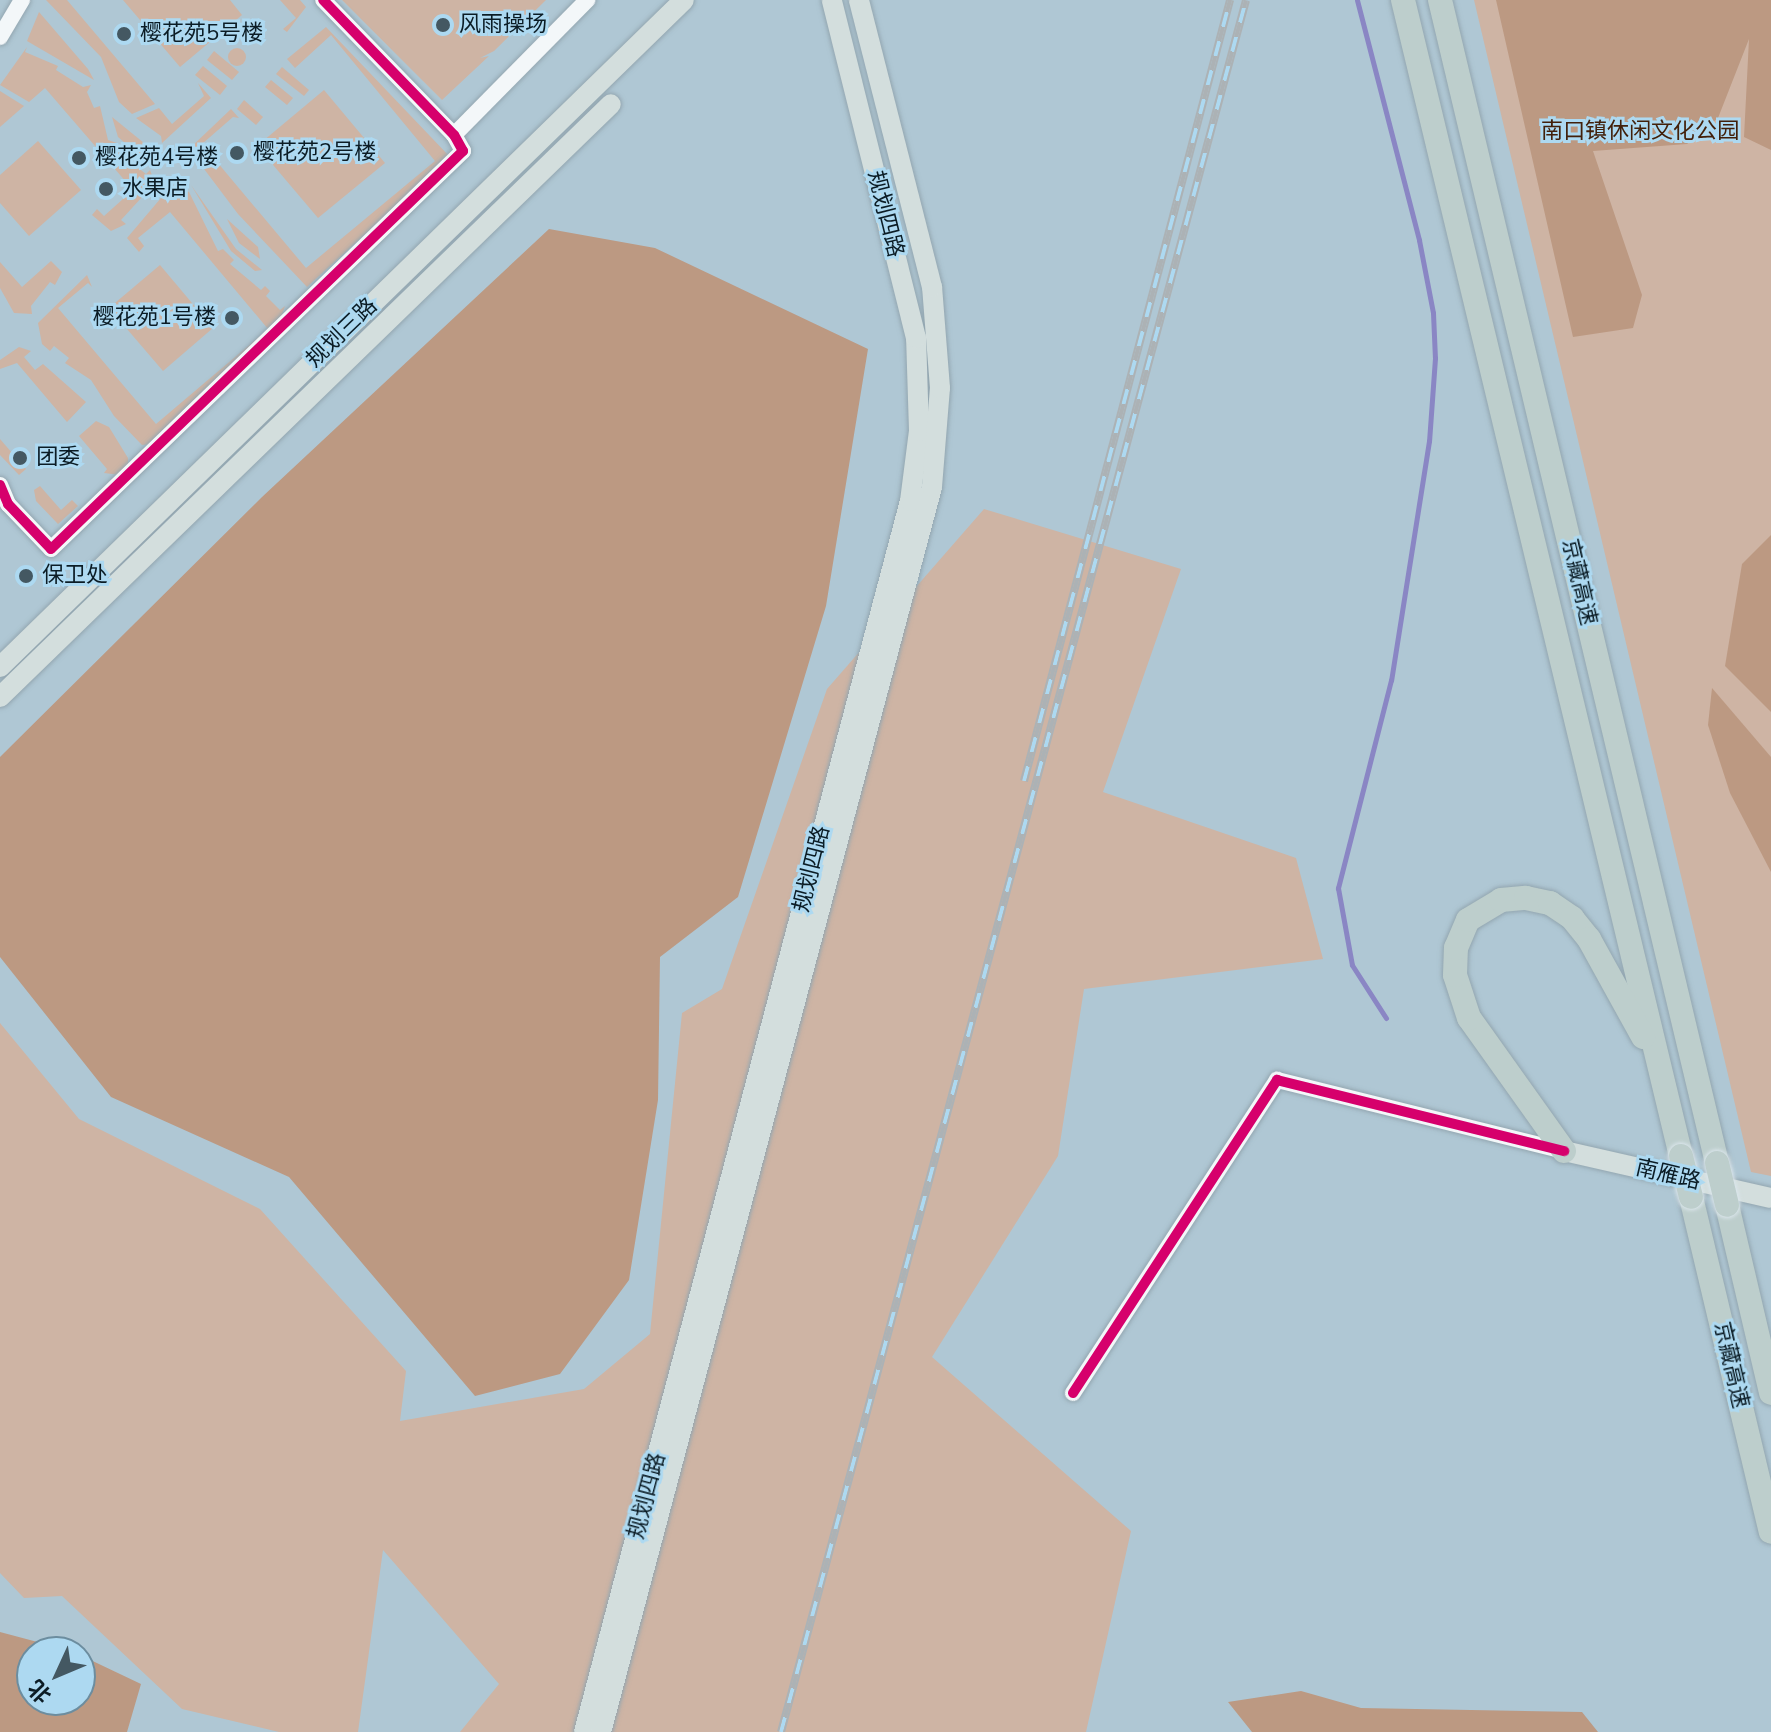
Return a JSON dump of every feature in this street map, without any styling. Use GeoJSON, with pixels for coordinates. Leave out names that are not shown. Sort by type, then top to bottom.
{"type":"FeatureCollection","features":[{"type":"Feature","properties":{"kind":"highway","name":"京藏高速"},"geometry":{"type":"LineString","coordinates":[[1403,0],[1771,1532]]}},
{"type":"Feature","properties":{"kind":"highway","name":"京藏高速"},"geometry":{"type":"LineString","coordinates":[[1440,0],[1771,1393]]}},
{"type":"Feature","properties":{"kind":"highway"},"geometry":{"type":"LineString","coordinates":[[1564,1151],[1469,1018],[1455,975],[1456,948],[1468,920],[1501,900],[1526,898],[1550,903],[1572,918],[1661,1071]]}},
{"type":"Feature","properties":{"kind":"main road","name":"规划三路"},"geometry":{"type":"LineString","coordinates":[[0,667],[684,0]]}},
{"type":"Feature","properties":{"kind":"main road","name":"规划四路"},"geometry":{"type":"LineString","coordinates":[[584,1732],[910,501],[919,431],[916,338],[832,0]]}},
{"type":"Feature","properties":{"kind":"main road","name":"规划四路"},"geometry":{"type":"LineString","coordinates":[[601,1732],[932,487],[940,388],[932,287],[859,0]]}},
{"type":"Feature","properties":{"kind":"main road","name":"规划三路"},"geometry":{"type":"LineString","coordinates":[[0,697],[611,104]]}},
{"type":"Feature","properties":{"kind":"main road","name":"南雁路"},"geometry":{"type":"LineString","coordinates":[[1564,1151],[1771,1198]]}},
{"type":"Feature","properties":{"kind":"street"},"geometry":{"type":"LineString","coordinates":[[0,37],[22,0]]}},
{"type":"Feature","properties":{"kind":"street"},"geometry":{"type":"LineString","coordinates":[[0,485],[4,505],[51,549],[458,157],[463,146],[454,135],[323,0]]}},
{"type":"Feature","properties":{"kind":"street"},"geometry":{"type":"LineString","coordinates":[[454,135],[587,0]]}},
{"type":"Feature","properties":{"kind":"street"},"geometry":{"type":"LineString","coordinates":[[1073,1393],[1277,1080],[1564,1151]]}},
{"type":"Feature","properties":{"kind":"green space"},"geometry":{"type":"Polygon","coordinates":[[[46,0],[67,0],[155,104],[132,114],[119,102],[101,57],[46,0]]]}},
{"type":"Feature","properties":{"kind":"green space"},"geometry":{"type":"Polygon","coordinates":[[[123,0],[230,0],[242,15],[180,67],[123,0]]]}},
{"type":"Feature","properties":{"kind":"green space"},"geometry":{"type":"Polygon","coordinates":[[[280,0],[300,0],[306,7],[287,32],[283,29],[296,18],[280,0]]]}},
{"type":"Feature","properties":{"kind":"green space","name":"风雨操场"},"geometry":{"type":"Polygon","coordinates":[[[342,0],[546,0],[494,51],[480,58],[489,56],[442,100],[342,0]]]}},
{"type":"Feature","properties":{"kind":"green space","name":"南口镇休闲文化公园"},"geometry":{"type":"Polygon","coordinates":[[[1474,0],[1771,0],[1771,1176],[1751,1172],[1474,0]]]}},
{"type":"Feature","properties":{"kind":"green space"},"geometry":{"type":"Polygon","coordinates":[[[1496,0],[1771,0],[1771,150],[1744,137],[1749,39],[1718,118],[1687,144],[1593,151],[1642,295],[1633,328],[1573,337],[1496,0]]]}},
{"type":"Feature","properties":{"kind":"green space"},"geometry":{"type":"Polygon","coordinates":[[[39,12],[88,69],[94,80],[27,41],[39,12]]]}},
{"type":"Feature","properties":{"kind":"green space"},"geometry":{"type":"Polygon","coordinates":[[[326,27],[450,157],[307,287],[238,214],[189,149],[231,109],[239,118],[233,117],[202,144],[306,268],[435,161],[331,35],[295,68],[287,59],[326,27]]]}},
{"type":"Feature","properties":{"kind":"green space"},"geometry":{"type":"Polygon","coordinates":[[[27,47],[25,52],[58,66],[56,70],[83,87],[91,85],[87,92],[94,108],[100,106],[108,140],[117,143],[114,149],[146,174],[150,170],[155,183],[121,220],[126,224],[111,231],[92,215],[97,209],[104,216],[133,190],[45,88],[29,102],[0,85],[27,47]]]}},
{"type":"Feature","properties":{"kind":"green space"},"geometry":{"type":"Polygon","coordinates":[[[237,48],[246,57],[237,66],[228,57],[237,48]]]}},
{"type":"Feature","properties":{"kind":"green space"},"geometry":{"type":"Polygon","coordinates":[[[214,51],[239,72],[232,80],[207,60],[214,51]]]}},
{"type":"Feature","properties":{"kind":"green space"},"geometry":{"type":"Polygon","coordinates":[[[203,66],[227,86],[220,95],[195,75],[203,66]]]}},
{"type":"Feature","properties":{"kind":"green space"},"geometry":{"type":"Polygon","coordinates":[[[282,67],[309,90],[304,96],[276,74],[282,67]]]}},
{"type":"Feature","properties":{"kind":"green space"},"geometry":{"type":"Polygon","coordinates":[[[271,80],[293,98],[287,105],[265,87],[271,80]]]}},
{"type":"Feature","properties":{"kind":"green space"},"geometry":{"type":"Polygon","coordinates":[[[198,83],[211,98],[162,143],[161,136],[136,118],[159,108],[172,124],[204,96],[198,83]]]}},
{"type":"Feature","properties":{"kind":"green space"},"geometry":{"type":"Polygon","coordinates":[[[324,90],[385,163],[318,218],[257,146],[324,90]]]}},
{"type":"Feature","properties":{"kind":"green space"},"geometry":{"type":"Polygon","coordinates":[[[0,91],[24,106],[0,127],[0,91]]]}},
{"type":"Feature","properties":{"kind":"green space"},"geometry":{"type":"Polygon","coordinates":[[[244,100],[263,117],[256,125],[237,109],[244,100]]]}},
{"type":"Feature","properties":{"kind":"green space"},"geometry":{"type":"Polygon","coordinates":[[[112,117],[160,156],[152,166],[118,137],[112,117]]]}},
{"type":"Feature","properties":{"kind":"green space"},"geometry":{"type":"Polygon","coordinates":[[[38,141],[81,190],[29,236],[0,203],[0,175],[38,141]]]}},
{"type":"Feature","properties":{"kind":"green space"},"geometry":{"type":"Polygon","coordinates":[[[172,185],[189,192],[218,251],[223,249],[234,260],[230,264],[261,290],[265,286],[270,291],[266,296],[280,310],[285,306],[280,321],[152,444],[142,445],[114,416],[91,380],[65,363],[69,358],[54,346],[50,351],[42,344],[38,323],[87,275],[92,287],[88,283],[58,308],[156,424],[268,329],[170,212],[138,238],[144,246],[139,252],[127,238],[172,185]]]}},
{"type":"Feature","properties":{"kind":"green space"},"geometry":{"type":"Polygon","coordinates":[[[191,185],[236,249],[262,270],[255,271],[231,251],[191,185]]]}},
{"type":"Feature","properties":{"kind":"green space"},"geometry":{"type":"Polygon","coordinates":[[[227,219],[258,247],[260,259],[239,243],[227,219]]]}},
{"type":"Feature","properties":{"kind":"green space"},"geometry":{"type":"Polygon","coordinates":[[[549,229],[655,248],[868,349],[826,606],[738,897],[660,957],[658,1100],[629,1280],[560,1374],[475,1396],[289,1177],[111,1097],[0,957],[0,757],[262,497],[549,229]]]}},
{"type":"Feature","properties":{"kind":"green space"},"geometry":{"type":"Polygon","coordinates":[[[51,261],[62,272],[55,285],[50,282],[31,306],[32,314],[14,313],[0,288],[0,262],[22,287],[51,261]]]}},
{"type":"Feature","properties":{"kind":"green space"},"geometry":{"type":"Polygon","coordinates":[[[160,265],[213,328],[163,371],[109,308],[160,265]]]}},
{"type":"Feature","properties":{"kind":"green space"},"geometry":{"type":"Polygon","coordinates":[[[19,347],[31,351],[24,357],[35,370],[43,364],[86,402],[67,422],[17,363],[0,369],[0,360],[19,347]]]}},
{"type":"Feature","properties":{"kind":"green space"},"geometry":{"type":"Polygon","coordinates":[[[96,421],[109,427],[128,458],[128,467],[120,475],[104,473],[107,469],[79,436],[96,421]]]}},
{"type":"Feature","properties":{"kind":"green space"},"geometry":{"type":"Polygon","coordinates":[[[0,439],[26,469],[19,475],[0,455],[0,439]]]}},
{"type":"Feature","properties":{"kind":"green space"},"geometry":{"type":"Polygon","coordinates":[[[40,486],[61,510],[72,500],[78,506],[58,524],[36,501],[34,490],[40,486]]]}},
{"type":"Feature","properties":{"kind":"green space"},"geometry":{"type":"Polygon","coordinates":[[[984,509],[1181,569],[1103,792],[1296,858],[1323,959],[1084,989],[1058,1156],[932,1357],[1131,1531],[1086,1732],[460,1732],[499,1684],[383,1550],[358,1732],[279,1732],[182,1709],[62,1596],[24,1598],[0,1573],[0,1023],[79,1119],[260,1209],[406,1371],[400,1421],[584,1389],[650,1334],[682,1013],[722,989],[827,689],[984,509]]]}},
{"type":"Feature","properties":{"kind":"green space"},"geometry":{"type":"Polygon","coordinates":[[[1771,535],[1771,712],[1725,666],[1742,564],[1771,535]]]}},
{"type":"Feature","properties":{"kind":"green space"},"geometry":{"type":"Polygon","coordinates":[[[1712,688],[1771,757],[1771,872],[1730,793],[1708,725],[1712,688]]]}},
{"type":"Feature","properties":{"kind":"green space"},"geometry":{"type":"Polygon","coordinates":[[[0,1632],[16,1636],[16,1716],[96,1716],[96,1663],[141,1684],[127,1732],[0,1732],[0,1632]]]}},
{"type":"Feature","properties":{"kind":"green space"},"geometry":{"type":"Polygon","coordinates":[[[1301,1691],[1361,1708],[1582,1712],[1598,1732],[1252,1732],[1228,1702],[1301,1691]]]}},
{"type":"Feature","properties":{"kind":"waterway"},"geometry":{"type":"LineString","coordinates":[[1357,0],[1419,240],[1433,313],[1435,358],[1429,441],[1391,680],[1338,888],[1352,965],[1386,1018]]}},
{"type":"Feature","properties":{"kind":"railway"},"geometry":{"type":"LineString","coordinates":[[1024,781],[1230,0]]}},
{"type":"Feature","properties":{"kind":"railway"},"geometry":{"type":"LineString","coordinates":[[781,1732],[1246,0]]}},
{"type":"Feature","properties":{"kind":"cycle path"},"geometry":{"type":"LineString","coordinates":[[0,485],[8,504],[51,549],[463,151],[454,135],[323,0]]}},
{"type":"Feature","properties":{"kind":"cycle path"},"geometry":{"type":"LineString","coordinates":[[1073,1393],[1277,1080],[1564,1151]]}},
{"type":"Feature","properties":{"kind":"place","name":"风雨操场"},"geometry":{"type":"Point","coordinates":[443,25]}},
{"type":"Feature","properties":{"kind":"place","name":"樱花苑5号楼"},"geometry":{"type":"Point","coordinates":[124,34]}},
{"type":"Feature","properties":{"kind":"place","name":"樱花苑2号楼"},"geometry":{"type":"Point","coordinates":[237,153]}},
{"type":"Feature","properties":{"kind":"place","name":"樱花苑4号楼"},"geometry":{"type":"Point","coordinates":[79,158]}},
{"type":"Feature","properties":{"kind":"place","name":"水果店"},"geometry":{"type":"Point","coordinates":[106,189]}},
{"type":"Feature","properties":{"kind":"place","name":"樱花苑1号楼"},"geometry":{"type":"Point","coordinates":[232,318]}},
{"type":"Feature","properties":{"kind":"place","name":"团委"},"geometry":{"type":"Point","coordinates":[20,458]}},
{"type":"Feature","properties":{"kind":"place","name":"保卫处"},"geometry":{"type":"Point","coordinates":[26,576]}}]}
